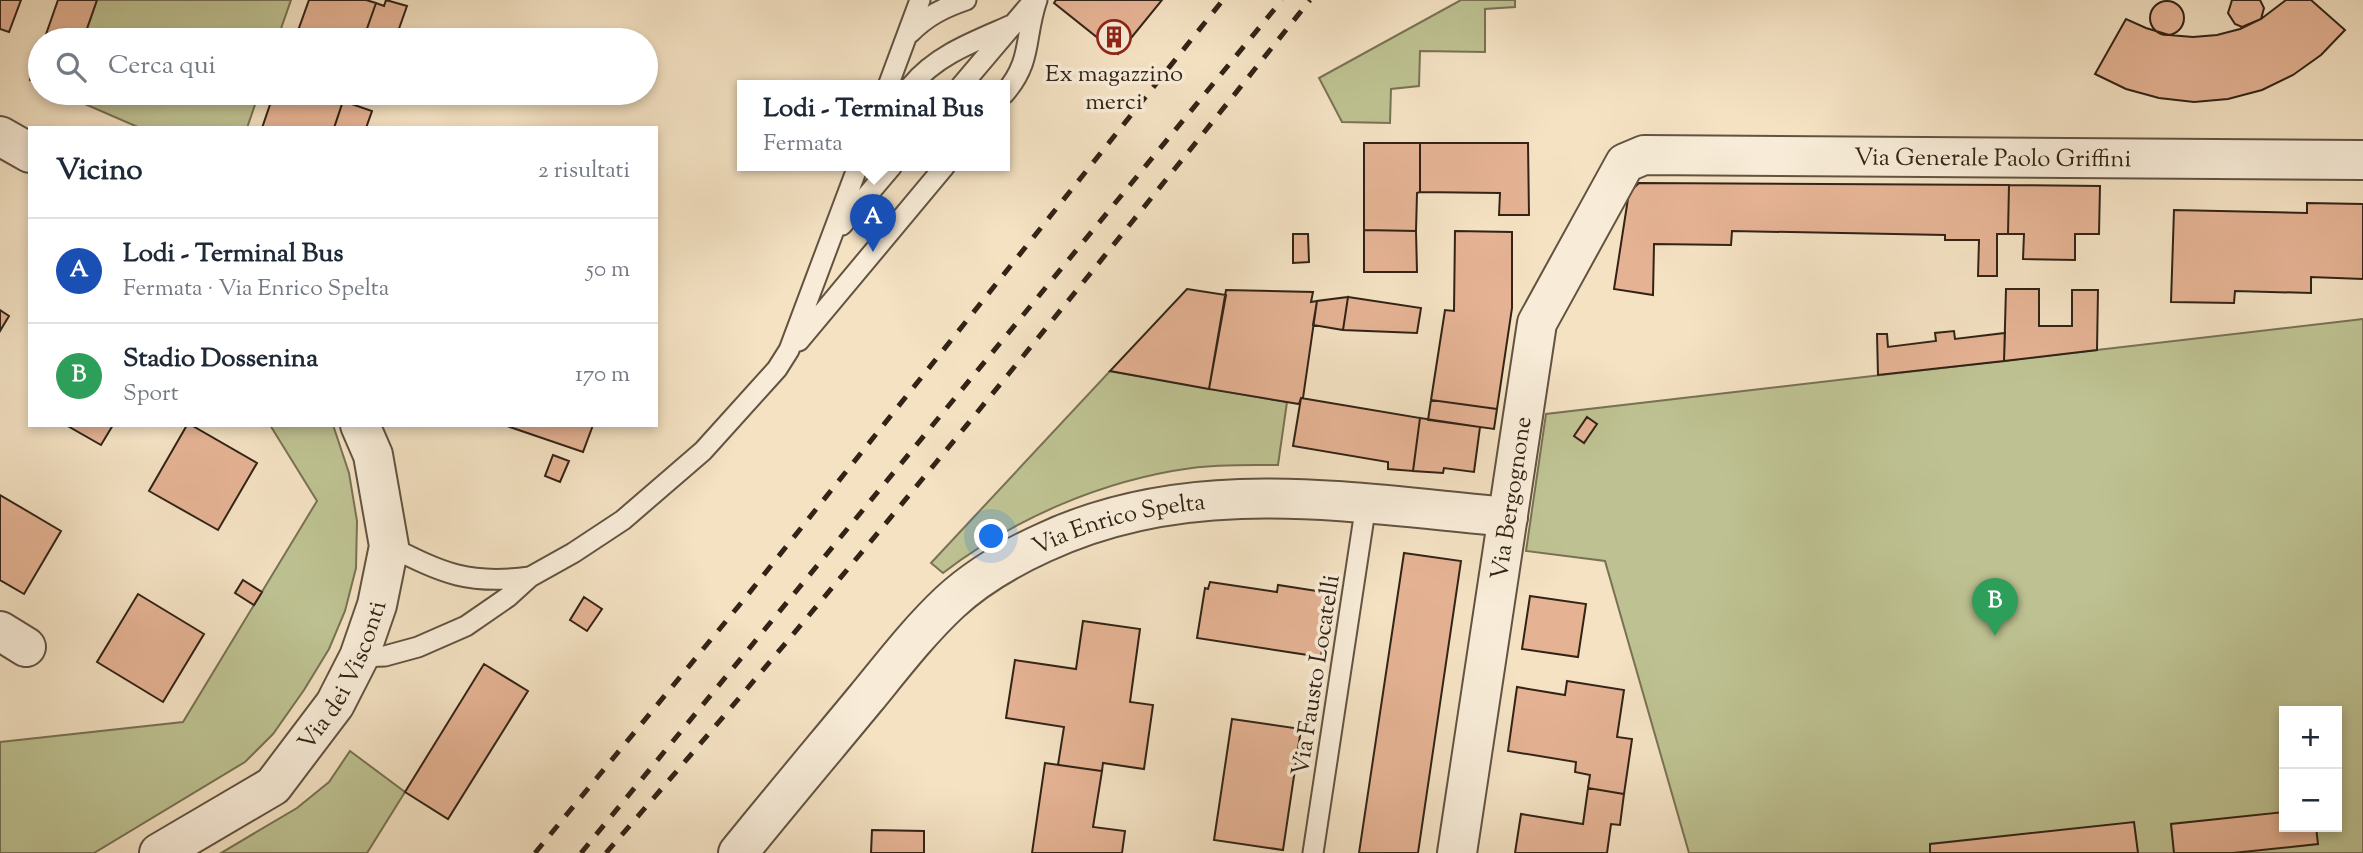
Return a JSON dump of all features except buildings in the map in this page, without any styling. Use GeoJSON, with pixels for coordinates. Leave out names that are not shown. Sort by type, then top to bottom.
{"type":"FeatureCollection","features":[{"type":"Feature","properties":{"kind":"street"},"geometry":{"type":"LineString","coordinates":[[0,136],[28,152]]}},
{"type":"Feature","properties":{"kind":"street","name":"Via Generale Paolo Griffini"},"geometry":{"type":"LineString","coordinates":[[1625,163],[1644,155],[2363,160]]}},
{"type":"Feature","properties":{"kind":"street","name":"Via Bergognone"},"geometry":{"type":"LineString","coordinates":[[1457,853],[1537,323],[1625,163]]}},
{"type":"Feature","properties":{"kind":"street","name":"Via dei Visconti"},"geometry":{"type":"LineString","coordinates":[[159,853],[273,786],[335,704],[359,657],[377,605],[389,546],[373,454],[361,427]]}},
{"type":"Feature","properties":{"kind":"street","name":"Via Enrico Spelta"},"geometry":{"type":"LineString","coordinates":[[738,853],[913,641],[950,602],[988,573],[1027,550],[1070,530],[1115,515],[1159,505],[1241,498],[1290,498],[1508,517]]}},
{"type":"Feature","properties":{"kind":"lane"},"geometry":{"type":"LineString","coordinates":[[890,80],[920,0]]}},
{"type":"Feature","properties":{"kind":"lane"},"geometry":{"type":"LineString","coordinates":[[906,37],[923,19],[940,9],[966,0]]}},
{"type":"Feature","properties":{"kind":"lane"},"geometry":{"type":"LineString","coordinates":[[966,80],[1036,0]]}},
{"type":"Feature","properties":{"kind":"lane"},"geometry":{"type":"LineString","coordinates":[[1010,87],[1022,67],[1036,0]]}},
{"type":"Feature","properties":{"kind":"lane"},"geometry":{"type":"LineString","coordinates":[[918,80],[955,51],[1014,24]]}},
{"type":"Feature","properties":{"kind":"lane"},"geometry":{"type":"LineString","coordinates":[[776,369],[797,331],[856,171]]}},
{"type":"Feature","properties":{"kind":"lane"},"geometry":{"type":"LineString","coordinates":[[832,236],[888,171]]}},
{"type":"Feature","properties":{"kind":"lane"},"geometry":{"type":"LineString","coordinates":[[359,657],[385,656],[418,647],[466,626],[508,597],[530,577],[623,520],[660,490],[703,451],[776,369],[941,171]]}},
{"type":"Feature","properties":{"kind":"lane","name":"Via Fausto Locatelli"},"geometry":{"type":"LineString","coordinates":[[1313,853],[1366,504]]}},
{"type":"Feature","properties":{"kind":"lane"},"geometry":{"type":"LineString","coordinates":[[389,546],[440,570],[472,579],[499,581],[530,577]]}},
{"type":"Feature","properties":{"kind":"green space"},"geometry":{"type":"Polygon","coordinates":[[[97,0],[291,0],[281,28],[87,28],[97,0]]]}},
{"type":"Feature","properties":{"kind":"green space"},"geometry":{"type":"Polygon","coordinates":[[[1461,0],[1515,0],[1515,7],[1485,9],[1485,52],[1420,51],[1419,86],[1391,89],[1390,123],[1342,122],[1319,78],[1461,0]]]}},
{"type":"Feature","properties":{"kind":"green space"},"geometry":{"type":"Polygon","coordinates":[[[87,105],[255,105],[248,126],[135,126],[87,105]]]}},
{"type":"Feature","properties":{"kind":"green space"},"geometry":{"type":"Polygon","coordinates":[[[2363,319],[2363,853],[1689,853],[1605,561],[1526,551],[1546,414],[2363,319]]]}},
{"type":"Feature","properties":{"kind":"green space"},"geometry":{"type":"Polygon","coordinates":[[[1110,371],[1287,402],[1278,465],[1203,467],[1126,482],[1061,504],[1030,519],[971,553],[943,573],[931,563],[1110,371]]]}},
{"type":"Feature","properties":{"kind":"green space"},"geometry":{"type":"Polygon","coordinates":[[[271,427],[334,427],[349,473],[357,521],[356,568],[345,611],[329,649],[273,734],[245,762],[94,853],[0,853],[0,742],[183,722],[317,501],[271,427]]]}},
{"type":"Feature","properties":{"kind":"green space"},"geometry":{"type":"Polygon","coordinates":[[[350,751],[405,792],[367,853],[221,853],[297,808],[329,782],[350,751]]]}},
{"type":"Feature","properties":{"kind":"railway"},"geometry":{"type":"LineString","coordinates":[[535,853],[746,597],[1223,0]]}},
{"type":"Feature","properties":{"kind":"railway"},"geometry":{"type":"LineString","coordinates":[[581,853],[1282,0]]}},
{"type":"Feature","properties":{"kind":"railway"},"geometry":{"type":"LineString","coordinates":[[606,853],[786,643],[962,430],[1310,0]]}},
{"type":"Feature","properties":{"kind":"place","name":"Ex magazzino merci"},"geometry":{"type":"Point","coordinates":[1114,37]}},
{"type":"Feature","properties":{"kind":"place","name":"Lodi - Terminal Bus"},"geometry":{"type":"Point","coordinates":[873,252]}},
{"type":"Feature","properties":{"kind":"place","name":"Stadio Dossenina"},"geometry":{"type":"Point","coordinates":[1995,636]}}]}
